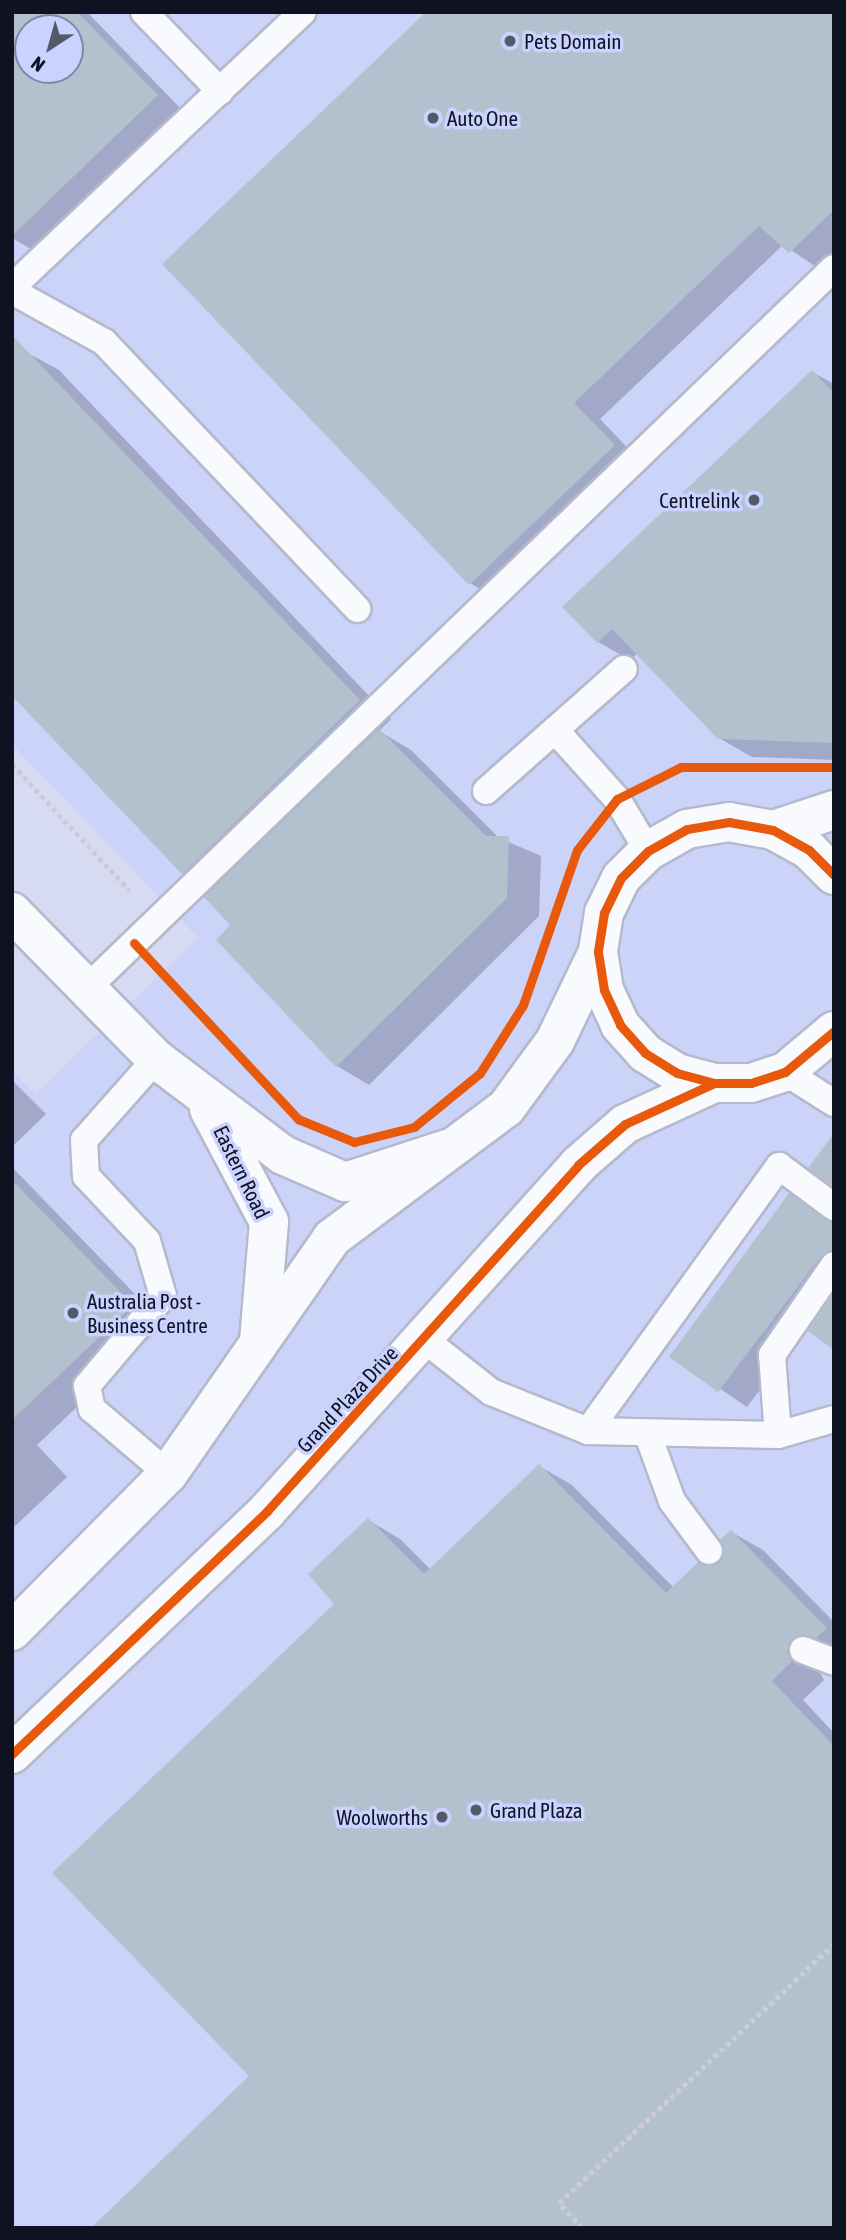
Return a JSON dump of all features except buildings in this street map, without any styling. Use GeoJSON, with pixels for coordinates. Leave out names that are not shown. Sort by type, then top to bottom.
{"type":"FeatureCollection","features":[{"type":"Feature","properties":{"kind":"street"},"geometry":{"type":"LineString","coordinates":[[12,1630],[168,1474],[332,1238],[456,1146],[514,1097],[555,1041],[598,952],[604,913],[621,878],[648,851],[708,826],[773,830],[834,810]]}},
{"type":"Feature","properties":{"kind":"street"},"geometry":{"type":"LineString","coordinates":[[773,830],[809,850],[834,875]]}},
{"type":"Feature","properties":{"kind":"street","name":"Eastern Road"},"geometry":{"type":"LineString","coordinates":[[12,912],[156,1059],[283,1155],[345,1182],[456,1146]]}},
{"type":"Feature","properties":{"kind":"street"},"geometry":{"type":"LineString","coordinates":[[598,952],[604,990],[620,1024],[645,1053],[677,1073],[714,1083],[751,1083],[785,1072],[834,1031]]}},
{"type":"Feature","properties":{"kind":"street","name":"Grand Plaza Drive"},"geometry":{"type":"LineString","coordinates":[[12,1754],[267,1511],[602,1142],[653,1108],[714,1083]]}},
{"type":"Feature","properties":{"kind":"street","name":"Eastern Road"},"geometry":{"type":"LineString","coordinates":[[199,1093],[269,1222],[259,1340]]}},
{"type":"Feature","properties":{"kind":"lane"},"geometry":{"type":"LineString","coordinates":[[144,12],[220,91]]}},
{"type":"Feature","properties":{"kind":"lane"},"geometry":{"type":"LineString","coordinates":[[303,12],[12,289],[104,342],[357,609]]}},
{"type":"Feature","properties":{"kind":"lane"},"geometry":{"type":"LineString","coordinates":[[86,989],[834,268]]}},
{"type":"Feature","properties":{"kind":"lane"},"geometry":{"type":"LineString","coordinates":[[486,791],[624,669]]}},
{"type":"Feature","properties":{"kind":"lane"},"geometry":{"type":"LineString","coordinates":[[555,730],[617,799],[648,851]]}},
{"type":"Feature","properties":{"kind":"lane"},"geometry":{"type":"LineString","coordinates":[[156,1059],[84,1140],[86,1177],[147,1241],[163,1296],[87,1385],[92,1409],[168,1474]]}},
{"type":"Feature","properties":{"kind":"lane"},"geometry":{"type":"LineString","coordinates":[[785,1072],[834,1103]]}},
{"type":"Feature","properties":{"kind":"lane"},"geometry":{"type":"LineString","coordinates":[[588,1431],[779,1166],[834,1206]]}},
{"type":"Feature","properties":{"kind":"lane"},"geometry":{"type":"LineString","coordinates":[[778,1436],[772,1355],[834,1265]]}},
{"type":"Feature","properties":{"kind":"lane"},"geometry":{"type":"LineString","coordinates":[[425,1340],[491,1392],[588,1431],[648,1435],[778,1436],[834,1419]]}},
{"type":"Feature","properties":{"kind":"lane"},"geometry":{"type":"LineString","coordinates":[[648,1435],[672,1502],[709,1551]]}},
{"type":"Feature","properties":{"kind":"lane"},"geometry":{"type":"LineString","coordinates":[[803,1650],[834,1662]]}},
{"type":"Feature","properties":{"kind":"path"},"geometry":{"type":"LineString","coordinates":[[12,764],[130,888],[134,943],[261,1080]]}},
{"type":"Feature","properties":{"kind":"path"},"geometry":{"type":"LineString","coordinates":[[568,876],[577,850],[617,799],[681,767],[814,769]]}},
{"type":"Feature","properties":{"kind":"path"},"geometry":{"type":"LineString","coordinates":[[532,979],[559,902]]}},
{"type":"Feature","properties":{"kind":"path"},"geometry":{"type":"LineString","coordinates":[[582,2228],[559,2203],[834,1944]]}},
{"type":"Feature","properties":{"kind":"shaded area"},"geometry":{"type":"Polygon","coordinates":[[[12,12],[834,12],[834,2228],[12,2228],[12,1071],[35,1094],[198,938],[12,744],[12,12]]]}},
{"type":"Feature","properties":{"kind":"cycle path"},"geometry":{"type":"LineString","coordinates":[[134,943],[298,1119],[354,1142],[414,1127],[480,1073],[523,1005],[577,850],[617,799],[681,767],[834,767]]}},
{"type":"Feature","properties":{"kind":"cycle path"},"geometry":{"type":"LineString","coordinates":[[834,875],[809,850],[773,830],[729,822],[687,829],[648,851],[621,878],[604,913],[598,952],[604,990],[620,1025],[645,1053],[677,1073],[714,1083],[751,1083],[785,1072],[834,1031]]}},
{"type":"Feature","properties":{"kind":"cycle path"},"geometry":{"type":"LineString","coordinates":[[12,1754],[267,1511],[578,1165],[625,1124],[714,1083]]}},
{"type":"Feature","properties":{"kind":"place","name":"Pets Domain"},"geometry":{"type":"Point","coordinates":[510,41]}},
{"type":"Feature","properties":{"kind":"place","name":"Auto One"},"geometry":{"type":"Point","coordinates":[433,118]}},
{"type":"Feature","properties":{"kind":"place","name":"Centrelink"},"geometry":{"type":"Point","coordinates":[754,500]}},
{"type":"Feature","properties":{"kind":"place","name":"Australia Post - Business Centre"},"geometry":{"type":"Point","coordinates":[73,1313]}},
{"type":"Feature","properties":{"kind":"place","name":"Grand Plaza"},"geometry":{"type":"Point","coordinates":[476,1810]}},
{"type":"Feature","properties":{"kind":"place","name":"Woolworths"},"geometry":{"type":"Point","coordinates":[442,1817]}}]}
